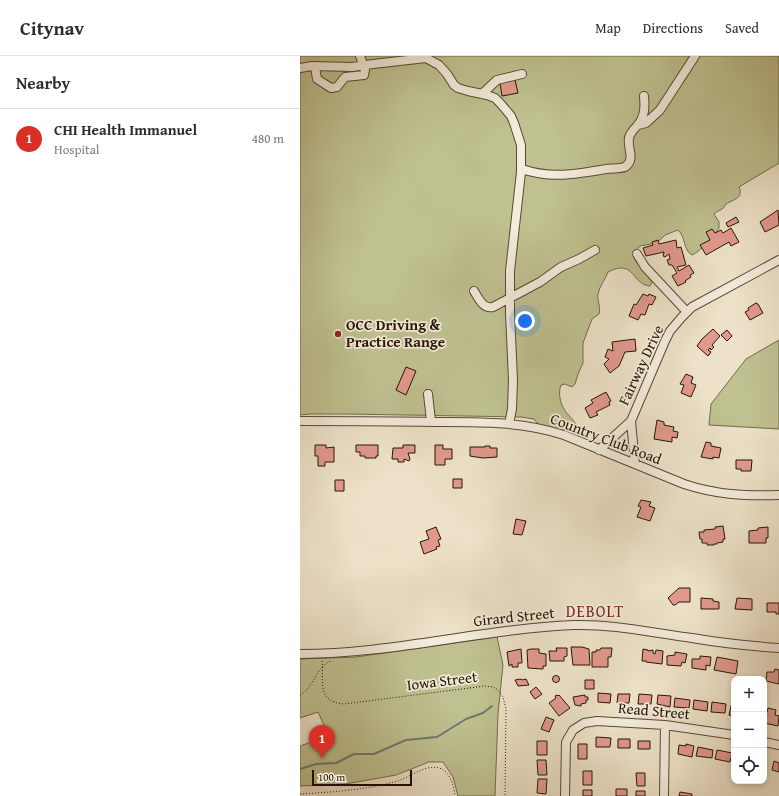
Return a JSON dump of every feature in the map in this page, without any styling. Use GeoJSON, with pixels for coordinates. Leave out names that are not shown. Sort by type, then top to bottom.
{"type":"FeatureCollection","features":[{"type":"Feature","properties":{"kind":"street"},"geometry":{"type":"LineString","coordinates":[[315,67],[317,79],[332,88],[337,86],[345,78],[357,76],[360,66],[360,56]]}},
{"type":"Feature","properties":{"kind":"street"},"geometry":{"type":"LineString","coordinates":[[638,125],[646,123],[660,110],[695,56]]}},
{"type":"Feature","properties":{"kind":"street"},"geometry":{"type":"LineString","coordinates":[[301,65],[315,67],[360,66],[426,58],[439,65],[458,88],[495,98],[511,116],[520,136],[522,169],[511,257],[510,298],[513,380],[512,406],[509,424]]}},
{"type":"Feature","properties":{"kind":"street"},"geometry":{"type":"LineString","coordinates":[[482,94],[497,80],[522,74]]}},
{"type":"Feature","properties":{"kind":"street"},"geometry":{"type":"LineString","coordinates":[[522,169],[551,175],[590,172],[625,167],[629,164],[631,157],[629,139],[632,132],[642,119],[644,111],[644,96]]}},
{"type":"Feature","properties":{"kind":"street"},"geometry":{"type":"LineString","coordinates":[[474,291],[486,308],[493,307],[540,282],[560,267],[595,250]]}},
{"type":"Feature","properties":{"kind":"street"},"geometry":{"type":"LineString","coordinates":[[637,254],[645,267],[687,312]]}},
{"type":"Feature","properties":{"kind":"street","name":"Fairway Drive"},"geometry":{"type":"LineString","coordinates":[[599,450],[631,421],[670,331],[687,312],[701,302],[779,260]]}},
{"type":"Feature","properties":{"kind":"street"},"geometry":{"type":"LineString","coordinates":[[428,394],[430,400],[430,422]]}},
{"type":"Feature","properties":{"kind":"street","name":"Fairway Drive"},"geometry":{"type":"LineString","coordinates":[[631,421],[635,464]]}},
{"type":"Feature","properties":{"kind":"street","name":"Country Club Road"},"geometry":{"type":"LineString","coordinates":[[300,422],[430,422],[509,424],[551,431],[701,490],[746,496],[779,495]]}},
{"type":"Feature","properties":{"kind":"street","name":"Girard Street"},"geometry":{"type":"LineString","coordinates":[[300,654],[368,651],[494,632],[575,625],[620,627],[699,639],[779,648]]}},
{"type":"Feature","properties":{"kind":"street","name":"Read Street"},"geometry":{"type":"LineString","coordinates":[[565,796],[565,748],[568,736],[573,730],[584,723],[597,721],[665,725],[731,735]]}},
{"type":"Feature","properties":{"kind":"street"},"geometry":{"type":"LineString","coordinates":[[664,796],[665,725]]}},
{"type":"Feature","properties":{"kind":"street"},"geometry":{"type":"LineString","coordinates":[[767,743],[779,745]]}},
{"type":"Feature","properties":{"kind":"path","name":"Iowa Street"},"geometry":{"type":"LineString","coordinates":[[322,654],[323,692],[327,699],[338,704],[485,686],[494,687],[498,690],[503,697],[506,714],[505,796]]}},
{"type":"Feature","properties":{"kind":"path"},"geometry":{"type":"LineString","coordinates":[[300,695],[317,676],[323,665],[335,660]]}},
{"type":"Feature","properties":{"kind":"path"},"geometry":{"type":"LineString","coordinates":[[300,794],[372,787],[406,778],[425,769],[435,767],[442,769],[448,776],[452,782],[455,796]]}},
{"type":"Feature","properties":{"kind":"green space"},"geometry":{"type":"Polygon","coordinates":[[[300,56],[779,56],[779,163],[739,187],[739,196],[726,204],[723,209],[714,214],[719,222],[719,228],[699,251],[692,255],[689,253],[681,233],[678,230],[665,235],[660,240],[651,244],[640,246],[633,254],[634,258],[648,274],[652,282],[650,286],[644,285],[632,273],[623,268],[608,272],[598,294],[600,309],[599,314],[592,319],[583,343],[583,363],[575,384],[572,387],[565,384],[561,385],[560,388],[560,397],[563,407],[577,428],[573,435],[538,424],[534,419],[521,417],[348,414],[300,415],[300,56]]]}},
{"type":"Feature","properties":{"kind":"green space"},"geometry":{"type":"Polygon","coordinates":[[[779,340],[779,429],[709,425],[711,404],[746,359],[779,340]]]}},
{"type":"Feature","properties":{"kind":"green space"},"geometry":{"type":"Polygon","coordinates":[[[497,637],[503,665],[498,714],[495,796],[458,796],[453,777],[443,762],[429,762],[396,775],[346,784],[300,786],[300,746],[329,736],[318,712],[300,718],[300,659],[356,657],[497,637]]]}},
{"type":"Feature","properties":{"kind":"building"},"geometry":{"type":"Polygon","coordinates":[[[515,80],[518,93],[502,96],[500,83],[515,80]]]}},
{"type":"Feature","properties":{"kind":"building"},"geometry":{"type":"Polygon","coordinates":[[[778,210],[779,225],[765,232],[760,222],[778,210]]]}},
{"type":"Feature","properties":{"kind":"building"},"geometry":{"type":"Polygon","coordinates":[[[736,217],[739,222],[728,227],[726,223],[736,217]]]}},
{"type":"Feature","properties":{"kind":"building"},"geometry":{"type":"Polygon","coordinates":[[[731,228],[739,242],[731,246],[729,242],[706,255],[700,245],[710,240],[706,232],[712,229],[715,233],[721,230],[723,233],[731,228]]]}},
{"type":"Feature","properties":{"kind":"building"},"geometry":{"type":"Polygon","coordinates":[[[658,240],[659,244],[676,240],[677,248],[681,247],[686,265],[677,267],[679,271],[689,265],[694,273],[690,275],[691,277],[685,281],[686,282],[678,286],[672,276],[677,273],[672,265],[669,265],[667,260],[670,259],[669,254],[665,257],[663,256],[664,252],[646,256],[643,248],[653,245],[652,242],[658,240]]]}},
{"type":"Feature","properties":{"kind":"building"},"geometry":{"type":"Polygon","coordinates":[[[643,294],[648,296],[649,294],[656,297],[652,305],[649,304],[645,315],[641,314],[638,320],[629,316],[634,304],[636,305],[643,294]]]}},
{"type":"Feature","properties":{"kind":"building"},"geometry":{"type":"Polygon","coordinates":[[[756,303],[763,313],[750,320],[745,312],[756,303]]]}},
{"type":"Feature","properties":{"kind":"building"},"geometry":{"type":"Polygon","coordinates":[[[713,329],[720,336],[712,345],[714,347],[711,350],[710,348],[708,350],[711,352],[708,356],[697,346],[713,329]]]}},
{"type":"Feature","properties":{"kind":"building"},"geometry":{"type":"Polygon","coordinates":[[[727,330],[732,336],[727,341],[721,335],[727,330]]]}},
{"type":"Feature","properties":{"kind":"building"},"geometry":{"type":"Polygon","coordinates":[[[635,339],[636,351],[625,352],[619,366],[610,373],[604,364],[609,359],[605,357],[608,349],[613,351],[612,342],[635,339]]]}},
{"type":"Feature","properties":{"kind":"building"},"geometry":{"type":"Polygon","coordinates":[[[406,367],[416,371],[406,395],[396,390],[406,367]]]}},
{"type":"Feature","properties":{"kind":"building"},"geometry":{"type":"Polygon","coordinates":[[[686,374],[693,377],[691,383],[696,385],[691,397],[681,393],[684,385],[680,384],[686,374]]]}},
{"type":"Feature","properties":{"kind":"building"},"geometry":{"type":"Polygon","coordinates":[[[606,392],[611,401],[609,402],[610,405],[596,412],[598,415],[590,418],[585,408],[593,403],[591,400],[606,392]]]}},
{"type":"Feature","properties":{"kind":"building"},"geometry":{"type":"Polygon","coordinates":[[[657,420],[664,422],[664,425],[674,427],[673,431],[678,432],[677,438],[672,437],[672,442],[654,439],[657,420]]]}},
{"type":"Feature","properties":{"kind":"building"},"geometry":{"type":"Polygon","coordinates":[[[706,442],[711,443],[711,446],[721,448],[719,458],[713,457],[713,459],[701,457],[706,442]]]}},
{"type":"Feature","properties":{"kind":"building"},"geometry":{"type":"Polygon","coordinates":[[[315,445],[326,445],[326,448],[334,447],[334,462],[325,462],[325,466],[318,466],[318,456],[315,456],[315,445]]]}},
{"type":"Feature","properties":{"kind":"building"},"geometry":{"type":"Polygon","coordinates":[[[356,445],[378,445],[378,456],[376,456],[376,458],[365,458],[365,456],[360,456],[360,452],[356,452],[356,445]]]}},
{"type":"Feature","properties":{"kind":"building"},"geometry":{"type":"Polygon","coordinates":[[[403,445],[415,445],[415,453],[408,453],[410,459],[409,461],[404,459],[404,462],[398,462],[398,459],[392,459],[393,448],[403,448],[403,445]]]}},
{"type":"Feature","properties":{"kind":"building"},"geometry":{"type":"Polygon","coordinates":[[[435,445],[443,445],[443,449],[452,449],[452,459],[445,459],[445,465],[435,465],[435,445]]]}},
{"type":"Feature","properties":{"kind":"building"},"geometry":{"type":"Polygon","coordinates":[[[485,446],[497,448],[497,457],[483,458],[470,456],[470,447],[485,446]]]}},
{"type":"Feature","properties":{"kind":"building"},"geometry":{"type":"Polygon","coordinates":[[[736,460],[752,460],[751,471],[741,471],[741,469],[736,469],[736,460]]]}},
{"type":"Feature","properties":{"kind":"building"},"geometry":{"type":"Polygon","coordinates":[[[453,479],[462,479],[462,488],[453,488],[453,479]]]}},
{"type":"Feature","properties":{"kind":"building"},"geometry":{"type":"Polygon","coordinates":[[[335,480],[344,480],[344,491],[335,491],[335,480]]]}},
{"type":"Feature","properties":{"kind":"building"},"geometry":{"type":"Polygon","coordinates":[[[641,500],[651,502],[649,506],[655,508],[650,521],[637,517],[641,507],[638,506],[641,500]]]}},
{"type":"Feature","properties":{"kind":"building"},"geometry":{"type":"Polygon","coordinates":[[[516,519],[526,521],[522,535],[513,534],[516,519]]]}},
{"type":"Feature","properties":{"kind":"building"},"geometry":{"type":"Polygon","coordinates":[[[723,526],[725,539],[723,539],[723,542],[714,545],[702,543],[699,532],[704,532],[704,530],[715,529],[715,527],[723,526]]]}},
{"type":"Feature","properties":{"kind":"building"},"geometry":{"type":"Polygon","coordinates":[[[436,527],[441,539],[438,540],[440,546],[436,547],[437,549],[424,554],[420,542],[429,539],[426,531],[436,527]]]}},
{"type":"Feature","properties":{"kind":"building"},"geometry":{"type":"Polygon","coordinates":[[[768,527],[768,538],[766,538],[766,543],[749,543],[749,531],[768,527]]]}},
{"type":"Feature","properties":{"kind":"building"},"geometry":{"type":"Polygon","coordinates":[[[679,588],[690,588],[690,602],[679,602],[673,605],[668,598],[679,588]]]}},
{"type":"Feature","properties":{"kind":"building"},"geometry":{"type":"Polygon","coordinates":[[[701,598],[713,599],[713,601],[719,602],[719,609],[701,609],[701,598]]]}},
{"type":"Feature","properties":{"kind":"building"},"geometry":{"type":"Polygon","coordinates":[[[737,598],[752,599],[752,610],[735,609],[737,598]]]}},
{"type":"Feature","properties":{"kind":"building"},"geometry":{"type":"Polygon","coordinates":[[[767,603],[779,603],[779,614],[776,614],[776,612],[767,612],[767,603]]]}},
{"type":"Feature","properties":{"kind":"building"},"geometry":{"type":"Polygon","coordinates":[[[571,647],[582,647],[589,649],[590,665],[573,665],[571,647]]]}},
{"type":"Feature","properties":{"kind":"building"},"geometry":{"type":"Polygon","coordinates":[[[556,648],[567,648],[567,656],[564,657],[564,661],[550,661],[549,651],[557,651],[556,648]]]}},
{"type":"Feature","properties":{"kind":"building"},"geometry":{"type":"Polygon","coordinates":[[[601,648],[612,648],[611,657],[608,657],[608,667],[592,667],[592,652],[596,652],[596,650],[600,650],[601,648]]]}},
{"type":"Feature","properties":{"kind":"building"},"geometry":{"type":"Polygon","coordinates":[[[521,649],[522,663],[518,663],[518,667],[512,667],[512,664],[509,666],[507,652],[521,649]]]}},
{"type":"Feature","properties":{"kind":"building"},"geometry":{"type":"Polygon","coordinates":[[[539,649],[539,653],[546,654],[546,666],[543,666],[543,669],[528,668],[527,650],[539,649]]]}},
{"type":"Feature","properties":{"kind":"building"},"geometry":{"type":"Polygon","coordinates":[[[643,649],[648,651],[653,650],[653,653],[655,654],[656,650],[663,651],[662,664],[642,661],[643,649]]]}},
{"type":"Feature","properties":{"kind":"building"},"geometry":{"type":"Polygon","coordinates":[[[675,652],[687,654],[685,663],[682,662],[681,666],[667,665],[667,656],[675,655],[675,652]]]}},
{"type":"Feature","properties":{"kind":"building"},"geometry":{"type":"Polygon","coordinates":[[[700,656],[711,657],[710,666],[706,665],[706,670],[692,668],[692,659],[700,659],[700,656]]]}},
{"type":"Feature","properties":{"kind":"building"},"geometry":{"type":"Polygon","coordinates":[[[717,657],[738,661],[736,674],[714,670],[717,657]]]}},
{"type":"Feature","properties":{"kind":"building"},"geometry":{"type":"Polygon","coordinates":[[[775,669],[779,670],[779,684],[767,681],[767,672],[774,672],[775,669]]]}},
{"type":"Feature","properties":{"kind":"building"},"geometry":{"type":"Polygon","coordinates":[[[556,675],[559,676],[559,682],[556,683],[553,682],[552,679],[553,676],[556,675]]]}},
{"type":"Feature","properties":{"kind":"building"},"geometry":{"type":"Polygon","coordinates":[[[526,679],[529,685],[518,686],[515,680],[526,679]]]}},
{"type":"Feature","properties":{"kind":"building"},"geometry":{"type":"Polygon","coordinates":[[[585,680],[594,680],[594,689],[585,689],[585,680]]]}},
{"type":"Feature","properties":{"kind":"building"},"geometry":{"type":"Polygon","coordinates":[[[536,687],[542,694],[535,699],[530,692],[536,687]]]}},
{"type":"Feature","properties":{"kind":"building"},"geometry":{"type":"Polygon","coordinates":[[[598,693],[611,694],[610,703],[598,702],[598,693]]]}},
{"type":"Feature","properties":{"kind":"building"},"geometry":{"type":"Polygon","coordinates":[[[618,694],[630,694],[629,703],[617,703],[618,694]]]}},
{"type":"Feature","properties":{"kind":"building"},"geometry":{"type":"Polygon","coordinates":[[[639,694],[652,695],[651,704],[638,704],[639,694]]]}},
{"type":"Feature","properties":{"kind":"building"},"geometry":{"type":"Polygon","coordinates":[[[559,695],[570,708],[559,716],[549,703],[556,698],[555,696],[559,695]]]}},
{"type":"Feature","properties":{"kind":"building"},"geometry":{"type":"Polygon","coordinates":[[[585,695],[585,697],[588,697],[586,703],[581,704],[581,706],[575,705],[573,697],[585,695]]]}},
{"type":"Feature","properties":{"kind":"building"},"geometry":{"type":"Polygon","coordinates":[[[658,695],[671,696],[670,707],[657,704],[658,695]]]}},
{"type":"Feature","properties":{"kind":"building"},"geometry":{"type":"Polygon","coordinates":[[[675,698],[690,700],[689,708],[674,707],[675,698]]]}},
{"type":"Feature","properties":{"kind":"building"},"geometry":{"type":"Polygon","coordinates":[[[694,700],[708,702],[707,711],[693,709],[694,700]]]}},
{"type":"Feature","properties":{"kind":"building"},"geometry":{"type":"Polygon","coordinates":[[[712,702],[726,704],[725,713],[711,712],[712,702]]]}},
{"type":"Feature","properties":{"kind":"building"},"geometry":{"type":"Polygon","coordinates":[[[768,708],[776,710],[775,715],[779,716],[778,726],[767,724],[768,708]]]}},
{"type":"Feature","properties":{"kind":"building"},"geometry":{"type":"Polygon","coordinates":[[[546,717],[554,720],[549,732],[541,729],[546,717]]]}},
{"type":"Feature","properties":{"kind":"building"},"geometry":{"type":"Polygon","coordinates":[[[596,737],[611,738],[610,747],[596,747],[596,737]]]}},
{"type":"Feature","properties":{"kind":"building"},"geometry":{"type":"Polygon","coordinates":[[[618,739],[630,739],[630,748],[618,748],[618,739]]]}},
{"type":"Feature","properties":{"kind":"building"},"geometry":{"type":"Polygon","coordinates":[[[537,741],[547,741],[547,755],[537,755],[537,741]]]}},
{"type":"Feature","properties":{"kind":"building"},"geometry":{"type":"Polygon","coordinates":[[[638,741],[650,741],[650,749],[638,749],[638,741]]]}},
{"type":"Feature","properties":{"kind":"building"},"geometry":{"type":"Polygon","coordinates":[[[578,744],[587,744],[587,759],[578,759],[578,744]]]}},
{"type":"Feature","properties":{"kind":"building"},"geometry":{"type":"Polygon","coordinates":[[[686,744],[694,746],[692,757],[678,754],[679,745],[686,746],[686,744]]]}},
{"type":"Feature","properties":{"kind":"building"},"geometry":{"type":"Polygon","coordinates":[[[698,747],[713,750],[712,758],[696,756],[698,747]]]}},
{"type":"Feature","properties":{"kind":"building"},"geometry":{"type":"Polygon","coordinates":[[[717,750],[731,753],[730,762],[715,759],[717,750]]]}},
{"type":"Feature","properties":{"kind":"building"},"geometry":{"type":"Polygon","coordinates":[[[537,760],[546,760],[547,775],[538,775],[537,760]]]}},
{"type":"Feature","properties":{"kind":"building"},"geometry":{"type":"Polygon","coordinates":[[[774,761],[779,763],[779,772],[772,770],[774,761]]]}},
{"type":"Feature","properties":{"kind":"building"},"geometry":{"type":"Polygon","coordinates":[[[583,771],[592,771],[592,785],[583,785],[583,771]]]}},
{"type":"Feature","properties":{"kind":"building"},"geometry":{"type":"Polygon","coordinates":[[[636,773],[645,773],[645,786],[637,786],[636,773]]]}},
{"type":"Feature","properties":{"kind":"building"},"geometry":{"type":"Polygon","coordinates":[[[538,779],[547,779],[546,794],[537,793],[538,779]]]}},
{"type":"Feature","properties":{"kind":"building"},"geometry":{"type":"Polygon","coordinates":[[[616,789],[627,789],[627,796],[616,796],[616,789]]]}},
{"type":"Feature","properties":{"kind":"building"},"geometry":{"type":"Polygon","coordinates":[[[583,790],[592,790],[592,796],[583,796],[583,790]]]}},
{"type":"Feature","properties":{"kind":"building"},"geometry":{"type":"Polygon","coordinates":[[[636,791],[645,791],[645,796],[636,796],[636,791]]]}},
{"type":"Feature","properties":{"kind":"building"},"geometry":{"type":"Polygon","coordinates":[[[680,792],[692,794],[692,796],[679,796],[680,792]]]}},
{"type":"Feature","properties":{"kind":"waterway"},"geometry":{"type":"LineString","coordinates":[[300,769],[316,764],[336,763],[354,754],[374,754],[406,740],[437,737],[466,719],[483,713],[492,706]]}},
{"type":"Feature","properties":{"kind":"place","name":"OCC Driving & Practice Range"},"geometry":{"type":"Point","coordinates":[338,334]}},
{"type":"Feature","properties":{"kind":"place","name":"CHI Health Immanuel"},"geometry":{"type":"Point","coordinates":[322,758]}},
{"type":"Feature","properties":{"kind":"district","name":"DEBOLT"},"geometry":{"type":"Point","coordinates":[595,611]}}]}
